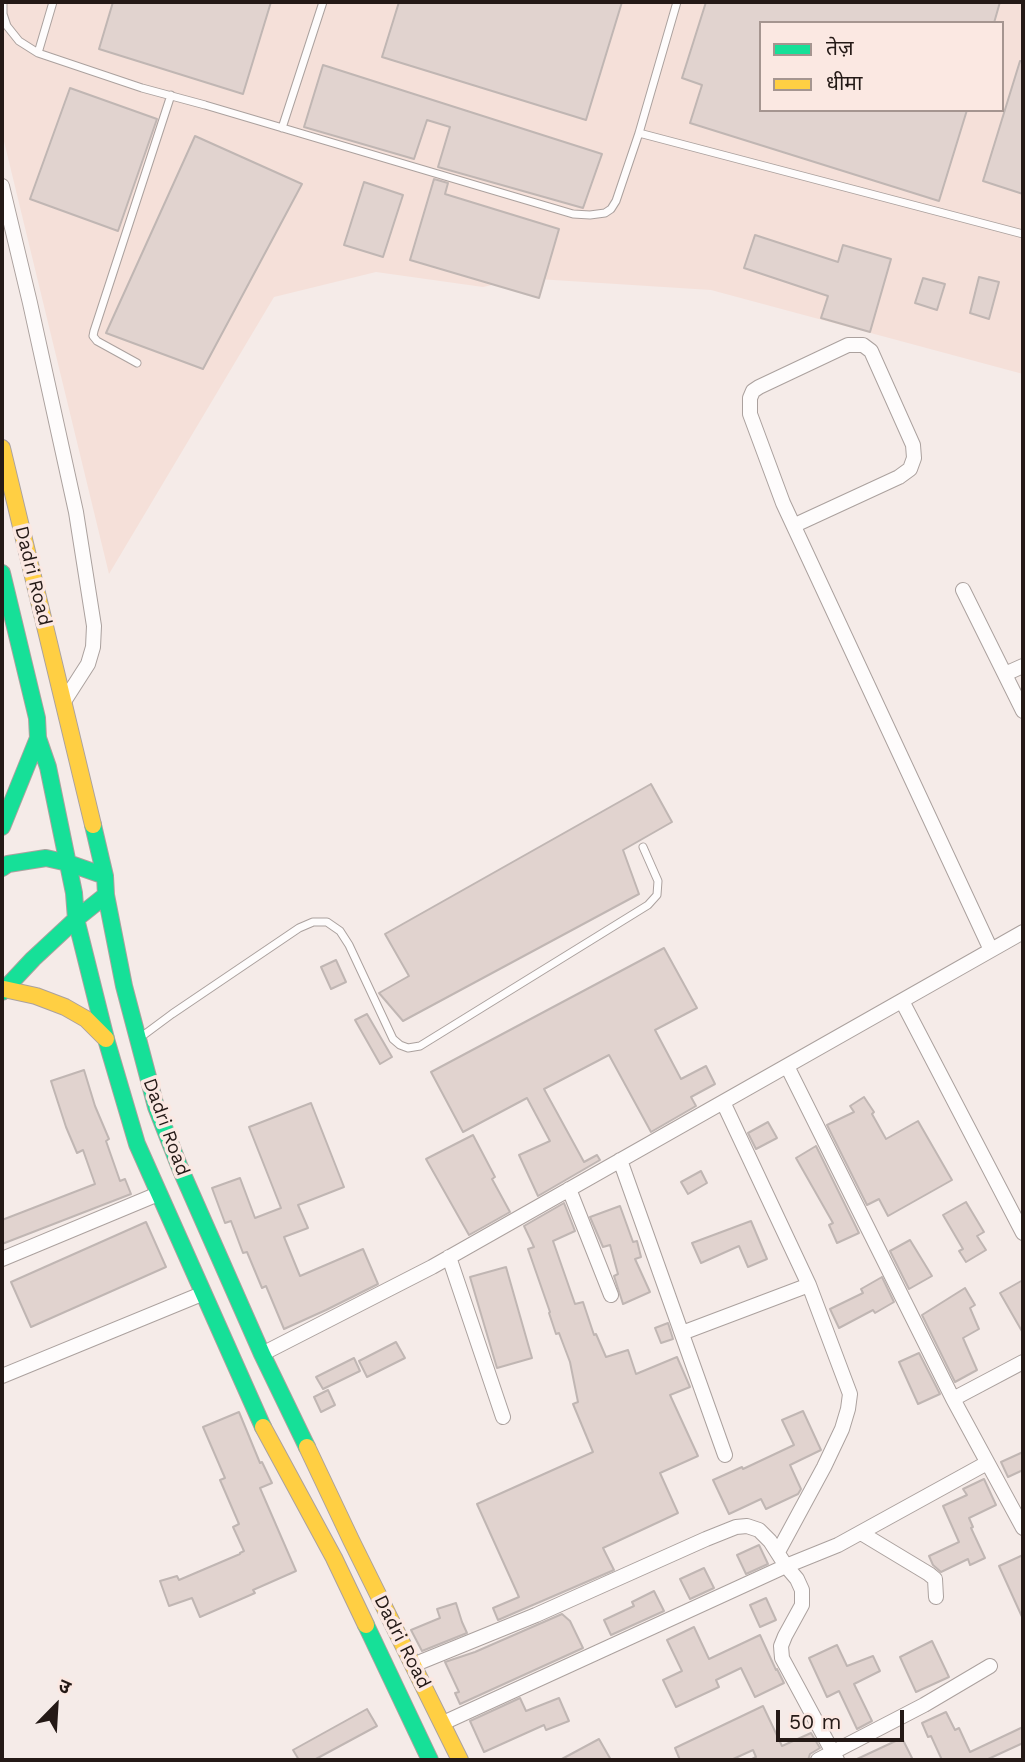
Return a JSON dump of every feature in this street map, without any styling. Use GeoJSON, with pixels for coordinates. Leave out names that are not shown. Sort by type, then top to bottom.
{"type":"FeatureCollection","features":[{"type":"Feature","properties":{"kind":"main road","name":"Dadri Road"},"geometry":{"type":"LineString","coordinates":[[2,448],[105,876],[106,895],[124,986],[156,1107],[262,1354],[460,1760]]}},
{"type":"Feature","properties":{"kind":"main road","name":"Dadri Road"},"geometry":{"type":"LineString","coordinates":[[2,573],[37,718],[38,738],[48,767],[74,893],[76,919],[106,1039],[137,1144],[267,1437],[334,1558],[430,1760]]}},
{"type":"Feature","properties":{"kind":"main road"},"geometry":{"type":"LineString","coordinates":[[2,827],[38,738]]}},
{"type":"Feature","properties":{"kind":"main road"},"geometry":{"type":"LineString","coordinates":[[2,868],[8,864],[46,858],[105,876]]}},
{"type":"Feature","properties":{"kind":"main road"},"geometry":{"type":"LineString","coordinates":[[3,991],[33,959],[106,895]]}},
{"type":"Feature","properties":{"kind":"main road"},"geometry":{"type":"LineString","coordinates":[[3,991],[36,996],[65,1007],[86,1019],[106,1039]]}},
{"type":"Feature","properties":{"kind":"street"},"geometry":{"type":"LineString","coordinates":[[2,186],[76,512],[94,626],[93,647],[88,664],[63,703]]}},
{"type":"Feature","properties":{"kind":"street"},"geometry":{"type":"LineString","coordinates":[[795,525],[899,477],[910,469],[914,458],[913,445],[872,351],[863,345],[848,345],[759,387],[750,398],[750,414],[779,492],[991,950]]}},
{"type":"Feature","properties":{"kind":"street"},"geometry":{"type":"LineString","coordinates":[[963,590],[1023,711]]}},
{"type":"Feature","properties":{"kind":"street"},"geometry":{"type":"LineString","coordinates":[[1005,674],[1023,666]]}},
{"type":"Feature","properties":{"kind":"street"},"geometry":{"type":"LineString","coordinates":[[262,1354],[449,1257],[1023,932]]}},
{"type":"Feature","properties":{"kind":"street"},"geometry":{"type":"LineString","coordinates":[[902,1001],[1023,1233]]}},
{"type":"Feature","properties":{"kind":"street"},"geometry":{"type":"LineString","coordinates":[[787,1066],[953,1399],[1023,1528]]}},
{"type":"Feature","properties":{"kind":"street"},"geometry":{"type":"LineString","coordinates":[[723,1102],[809,1285],[850,1394],[842,1429],[778,1552]]}},
{"type":"Feature","properties":{"kind":"street"},"geometry":{"type":"LineString","coordinates":[[621,1160],[725,1455]]}},
{"type":"Feature","properties":{"kind":"street"},"geometry":{"type":"LineString","coordinates":[[569,1189],[611,1295]]}},
{"type":"Feature","properties":{"kind":"street"},"geometry":{"type":"LineString","coordinates":[[2,1259],[158,1194]]}},
{"type":"Feature","properties":{"kind":"street"},"geometry":{"type":"LineString","coordinates":[[449,1257],[503,1418]]}},
{"type":"Feature","properties":{"kind":"street"},"geometry":{"type":"LineString","coordinates":[[682,1333],[809,1285]]}},
{"type":"Feature","properties":{"kind":"street"},"geometry":{"type":"LineString","coordinates":[[2,1376],[204,1293]]}},
{"type":"Feature","properties":{"kind":"street"},"geometry":{"type":"LineString","coordinates":[[953,1399],[1023,1362]]}},
{"type":"Feature","properties":{"kind":"street"},"geometry":{"type":"LineString","coordinates":[[443,1723],[786,1566],[838,1545],[987,1463]]}},
{"type":"Feature","properties":{"kind":"street"},"geometry":{"type":"LineString","coordinates":[[413,1665],[536,1615],[633,1570],[736,1527],[747,1526],[759,1530],[770,1541],[802,1590],[802,1605],[781,1646],[782,1658],[835,1756]]}},
{"type":"Feature","properties":{"kind":"street"},"geometry":{"type":"LineString","coordinates":[[861,1533],[935,1579],[936,1597]]}},
{"type":"Feature","properties":{"kind":"street"},"geometry":{"type":"LineString","coordinates":[[818,1760],[835,1756],[990,1666]]}},
{"type":"Feature","properties":{"kind":"lane"},"geometry":{"type":"LineString","coordinates":[[3,2],[7,26],[19,41],[37,52],[94,73],[573,214],[590,215],[605,213],[616,201],[677,2]]}},
{"type":"Feature","properties":{"kind":"lane"},"geometry":{"type":"LineString","coordinates":[[37,52],[53,2]]}},
{"type":"Feature","properties":{"kind":"lane"},"geometry":{"type":"LineString","coordinates":[[282,128],[323,2]]}},
{"type":"Feature","properties":{"kind":"lane"},"geometry":{"type":"LineString","coordinates":[[137,363],[97,341],[93,331],[171,95]]}},
{"type":"Feature","properties":{"kind":"lane"},"geometry":{"type":"LineString","coordinates":[[639,133],[1023,234]]}},
{"type":"Feature","properties":{"kind":"lane"},"geometry":{"type":"LineString","coordinates":[[138,1040],[299,928],[313,922],[327,922],[340,931],[349,945],[393,1039],[408,1048],[420,1046],[648,905],[657,895],[658,881],[643,847]]}},
{"type":"Feature","properties":{"kind":"shaded area"},"geometry":{"type":"Polygon","coordinates":[[[2,2],[1023,2],[1023,374],[711,290],[522,278],[483,287],[376,272],[274,297],[109,574],[2,133],[2,2]]]}},
{"type":"Feature","properties":{"kind":"building"},"geometry":{"type":"Polygon","coordinates":[[[113,2],[271,2],[243,94],[99,49],[113,2]]]}},
{"type":"Feature","properties":{"kind":"building"},"geometry":{"type":"Polygon","coordinates":[[[399,2],[622,2],[586,120],[382,57],[399,2]]]}},
{"type":"Feature","properties":{"kind":"building"},"geometry":{"type":"Polygon","coordinates":[[[706,2],[1000,2],[995,21],[759,21],[759,112],[966,112],[939,201],[690,123],[702,85],[682,78],[706,2]]]}},
{"type":"Feature","properties":{"kind":"building"},"geometry":{"type":"Polygon","coordinates":[[[1020,61],[1023,61],[1023,194],[983,181],[1020,61]]]}},
{"type":"Feature","properties":{"kind":"building"},"geometry":{"type":"Polygon","coordinates":[[[323,65],[602,154],[583,208],[438,167],[450,127],[427,120],[414,159],[304,127],[323,65]]]}},
{"type":"Feature","properties":{"kind":"building"},"geometry":{"type":"Polygon","coordinates":[[[70,88],[157,119],[118,231],[30,199],[70,88]]]}},
{"type":"Feature","properties":{"kind":"building"},"geometry":{"type":"Polygon","coordinates":[[[195,136],[302,184],[203,369],[106,333],[195,136]]]}},
{"type":"Feature","properties":{"kind":"building"},"geometry":{"type":"Polygon","coordinates":[[[434,179],[448,183],[445,194],[559,229],[539,298],[410,260],[434,179]]]}},
{"type":"Feature","properties":{"kind":"building"},"geometry":{"type":"Polygon","coordinates":[[[364,182],[403,195],[383,257],[344,245],[364,182]]]}},
{"type":"Feature","properties":{"kind":"building"},"geometry":{"type":"Polygon","coordinates":[[[755,235],[838,262],[843,245],[891,259],[870,332],[821,318],[828,296],[744,268],[755,235]]]}},
{"type":"Feature","properties":{"kind":"building"},"geometry":{"type":"Polygon","coordinates":[[[979,277],[999,282],[989,319],[970,313],[979,277]]]}},
{"type":"Feature","properties":{"kind":"building"},"geometry":{"type":"Polygon","coordinates":[[[923,278],[945,284],[937,310],[915,303],[923,278]]]}},
{"type":"Feature","properties":{"kind":"building"},"geometry":{"type":"Polygon","coordinates":[[[651,784],[672,822],[623,850],[639,894],[403,1021],[379,993],[409,976],[385,934],[651,784]]]}},
{"type":"Feature","properties":{"kind":"building"},"geometry":{"type":"Polygon","coordinates":[[[664,948],[697,1008],[655,1030],[681,1079],[706,1066],[715,1084],[691,1097],[696,1106],[651,1132],[609,1055],[544,1089],[584,1162],[597,1155],[600,1160],[538,1196],[519,1155],[550,1141],[527,1098],[463,1132],[431,1072],[664,948]]]}},
{"type":"Feature","properties":{"kind":"building"},"geometry":{"type":"Polygon","coordinates":[[[336,960],[346,982],[331,989],[321,967],[336,960]]]}},
{"type":"Feature","properties":{"kind":"building"},"geometry":{"type":"Polygon","coordinates":[[[367,1014],[392,1057],[380,1064],[355,1020],[367,1014]]]}},
{"type":"Feature","properties":{"kind":"building"},"geometry":{"type":"Polygon","coordinates":[[[84,1070],[109,1139],[106,1141],[120,1181],[125,1179],[131,1194],[2,1244],[2,1220],[95,1184],[83,1150],[77,1153],[51,1081],[84,1070]]]}},
{"type":"Feature","properties":{"kind":"building"},"geometry":{"type":"Polygon","coordinates":[[[864,1097],[886,1139],[918,1121],[952,1180],[888,1216],[879,1199],[867,1205],[827,1125],[854,1112],[850,1106],[864,1097]]]}},
{"type":"Feature","properties":{"kind":"building"},"geometry":{"type":"Polygon","coordinates":[[[311,1103],[344,1187],[298,1205],[308,1228],[284,1237],[300,1276],[363,1249],[378,1284],[284,1329],[266,1286],[262,1288],[247,1252],[243,1253],[231,1221],[225,1223],[212,1188],[240,1178],[255,1218],[281,1208],[249,1127],[311,1103]]]}},
{"type":"Feature","properties":{"kind":"building"},"geometry":{"type":"Polygon","coordinates":[[[768,1122],[777,1138],[756,1149],[748,1133],[768,1122]]]}},
{"type":"Feature","properties":{"kind":"building"},"geometry":{"type":"Polygon","coordinates":[[[473,1135],[510,1212],[469,1235],[426,1159],[473,1135]]]}},
{"type":"Feature","properties":{"kind":"building"},"geometry":{"type":"Polygon","coordinates":[[[816,1146],[859,1233],[837,1243],[829,1225],[833,1223],[796,1158],[816,1146]]]}},
{"type":"Feature","properties":{"kind":"building"},"geometry":{"type":"Polygon","coordinates":[[[701,1171],[707,1183],[688,1194],[681,1182],[701,1171]]]}},
{"type":"Feature","properties":{"kind":"building"},"geometry":{"type":"Polygon","coordinates":[[[966,1202],[984,1232],[977,1236],[986,1250],[966,1262],[959,1251],[963,1249],[943,1215],[966,1202]]]}},
{"type":"Feature","properties":{"kind":"building"},"geometry":{"type":"Polygon","coordinates":[[[564,1203],[575,1231],[553,1241],[575,1304],[583,1302],[594,1335],[596,1334],[606,1357],[628,1350],[636,1374],[677,1357],[690,1387],[670,1395],[698,1456],[660,1473],[678,1513],[603,1548],[614,1570],[498,1620],[493,1608],[519,1597],[477,1504],[593,1452],[573,1404],[578,1402],[570,1362],[559,1333],[556,1334],[528,1249],[534,1247],[524,1226],[564,1203]]]}},
{"type":"Feature","properties":{"kind":"building"},"geometry":{"type":"Polygon","coordinates":[[[620,1206],[633,1242],[637,1241],[641,1257],[635,1259],[650,1292],[623,1304],[614,1276],[618,1274],[610,1245],[603,1247],[590,1217],[620,1206]]]}},
{"type":"Feature","properties":{"kind":"building"},"geometry":{"type":"Polygon","coordinates":[[[751,1221],[767,1259],[748,1267],[739,1246],[701,1263],[692,1243],[751,1221]]]}},
{"type":"Feature","properties":{"kind":"building"},"geometry":{"type":"Polygon","coordinates":[[[146,1222],[166,1267],[31,1327],[11,1282],[146,1222]]]}},
{"type":"Feature","properties":{"kind":"building"},"geometry":{"type":"Polygon","coordinates":[[[910,1240],[932,1276],[909,1289],[890,1251],[910,1240]]]}},
{"type":"Feature","properties":{"kind":"building"},"geometry":{"type":"Polygon","coordinates":[[[506,1267],[532,1358],[497,1368],[470,1277],[506,1267]]]}},
{"type":"Feature","properties":{"kind":"building"},"geometry":{"type":"Polygon","coordinates":[[[882,1277],[894,1302],[839,1328],[830,1309],[863,1293],[861,1289],[882,1277]]]}},
{"type":"Feature","properties":{"kind":"building"},"geometry":{"type":"Polygon","coordinates":[[[1023,1280],[1023,1333],[1000,1293],[1023,1280]]]}},
{"type":"Feature","properties":{"kind":"building"},"geometry":{"type":"Polygon","coordinates":[[[965,1288],[975,1305],[970,1308],[979,1329],[963,1338],[977,1370],[955,1382],[922,1315],[965,1288]]]}},
{"type":"Feature","properties":{"kind":"building"},"geometry":{"type":"Polygon","coordinates":[[[668,1323],[673,1339],[661,1343],[655,1328],[668,1323]]]}},
{"type":"Feature","properties":{"kind":"building"},"geometry":{"type":"Polygon","coordinates":[[[396,1342],[405,1358],[367,1377],[359,1361],[396,1342]]]}},
{"type":"Feature","properties":{"kind":"building"},"geometry":{"type":"Polygon","coordinates":[[[919,1353],[940,1394],[918,1404],[899,1362],[919,1353]]]}},
{"type":"Feature","properties":{"kind":"building"},"geometry":{"type":"Polygon","coordinates":[[[354,1358],[360,1371],[323,1389],[316,1377],[354,1358]]]}},
{"type":"Feature","properties":{"kind":"building"},"geometry":{"type":"Polygon","coordinates":[[[328,1390],[335,1405],[321,1412],[314,1397],[328,1390]]]}},
{"type":"Feature","properties":{"kind":"building"},"geometry":{"type":"Polygon","coordinates":[[[803,1411],[821,1450],[790,1465],[801,1489],[798,1494],[766,1509],[761,1499],[729,1514],[713,1480],[794,1445],[782,1420],[803,1411]]]}},
{"type":"Feature","properties":{"kind":"building"},"geometry":{"type":"Polygon","coordinates":[[[239,1412],[260,1463],[262,1462],[272,1483],[260,1488],[296,1571],[253,1590],[255,1593],[200,1617],[192,1598],[169,1606],[160,1581],[177,1576],[179,1580],[244,1551],[233,1527],[239,1524],[220,1480],[225,1478],[203,1427],[239,1412]]]}},
{"type":"Feature","properties":{"kind":"building"},"geometry":{"type":"Polygon","coordinates":[[[1023,1452],[1023,1470],[1008,1477],[1001,1462],[1023,1452]]]}},
{"type":"Feature","properties":{"kind":"building"},"geometry":{"type":"Polygon","coordinates":[[[984,1479],[996,1505],[969,1518],[985,1558],[970,1565],[968,1559],[941,1572],[933,1565],[929,1556],[959,1542],[943,1506],[967,1495],[963,1489],[984,1479]]]}},
{"type":"Feature","properties":{"kind":"building"},"geometry":{"type":"Polygon","coordinates":[[[759,1545],[768,1564],[746,1574],[737,1555],[759,1545]]]}},
{"type":"Feature","properties":{"kind":"building"},"geometry":{"type":"Polygon","coordinates":[[[1023,1555],[1023,1619],[999,1566],[1023,1555]]]}},
{"type":"Feature","properties":{"kind":"building"},"geometry":{"type":"Polygon","coordinates":[[[704,1568],[714,1588],[690,1599],[680,1579],[704,1568]]]}},
{"type":"Feature","properties":{"kind":"building"},"geometry":{"type":"Polygon","coordinates":[[[654,1591],[664,1611],[611,1635],[604,1620],[634,1606],[632,1602],[654,1591]]]}},
{"type":"Feature","properties":{"kind":"building"},"geometry":{"type":"Polygon","coordinates":[[[766,1598],[776,1620],[760,1627],[750,1605],[766,1598]]]}},
{"type":"Feature","properties":{"kind":"building"},"geometry":{"type":"Polygon","coordinates":[[[456,1603],[467,1633],[422,1651],[411,1630],[440,1618],[437,1609],[456,1603]]]}},
{"type":"Feature","properties":{"kind":"building"},"geometry":{"type":"Polygon","coordinates":[[[562,1614],[570,1621],[583,1648],[460,1704],[455,1693],[459,1692],[445,1662],[475,1652],[562,1614]]]}},
{"type":"Feature","properties":{"kind":"building"},"geometry":{"type":"Polygon","coordinates":[[[694,1627],[709,1659],[760,1635],[784,1683],[755,1697],[741,1668],[716,1680],[719,1687],[676,1707],[663,1680],[682,1671],[667,1640],[694,1627]]]}},
{"type":"Feature","properties":{"kind":"building"},"geometry":{"type":"Polygon","coordinates":[[[932,1641],[949,1677],[916,1692],[900,1657],[932,1641]]]}},
{"type":"Feature","properties":{"kind":"building"},"geometry":{"type":"Polygon","coordinates":[[[837,1645],[847,1666],[873,1656],[880,1671],[854,1684],[872,1721],[857,1729],[839,1691],[827,1697],[809,1658],[837,1645]]]}},
{"type":"Feature","properties":{"kind":"building"},"geometry":{"type":"Polygon","coordinates":[[[520,1698],[526,1711],[559,1698],[569,1721],[546,1730],[544,1725],[484,1752],[470,1721],[520,1698]]]}},
{"type":"Feature","properties":{"kind":"building"},"geometry":{"type":"Polygon","coordinates":[[[763,1706],[782,1746],[811,1733],[820,1748],[810,1754],[808,1760],[750,1760],[756,1757],[753,1750],[731,1760],[680,1760],[675,1748],[763,1706]]]}},
{"type":"Feature","properties":{"kind":"building"},"geometry":{"type":"Polygon","coordinates":[[[367,1709],[377,1726],[314,1760],[299,1760],[293,1750],[367,1709]]]}},
{"type":"Feature","properties":{"kind":"building"},"geometry":{"type":"Polygon","coordinates":[[[946,1712],[955,1730],[959,1728],[970,1752],[1023,1727],[1023,1743],[986,1760],[942,1760],[922,1723],[946,1712]]]}},
{"type":"Feature","properties":{"kind":"building"},"geometry":{"type":"Polygon","coordinates":[[[902,1738],[913,1760],[855,1760],[902,1738]]]}},
{"type":"Feature","properties":{"kind":"building"},"geometry":{"type":"Polygon","coordinates":[[[599,1739],[611,1760],[560,1760],[599,1739]]]}},
{"type":"Feature","properties":{"kind":"traffic: fast"},"geometry":{"type":"LineString","coordinates":[[2,573],[37,718],[38,738],[2,827]]}},
{"type":"Feature","properties":{"kind":"traffic: fast"},"geometry":{"type":"LineString","coordinates":[[38,738],[48,767],[74,893],[76,919],[106,1039],[137,1144],[263,1427]]}},
{"type":"Feature","properties":{"kind":"traffic: fast"},"geometry":{"type":"LineString","coordinates":[[93,825],[105,876],[106,895],[124,986],[156,1107],[262,1354],[307,1447]]}},
{"type":"Feature","properties":{"kind":"traffic: fast"},"geometry":{"type":"LineString","coordinates":[[2,868],[8,864],[46,858],[105,876]]}},
{"type":"Feature","properties":{"kind":"traffic: fast"},"geometry":{"type":"LineString","coordinates":[[2,992],[33,959],[106,895]]}},
{"type":"Feature","properties":{"kind":"traffic: fast"},"geometry":{"type":"LineString","coordinates":[[366,1625],[430,1760]]}},
{"type":"Feature","properties":{"kind":"traffic: slow"},"geometry":{"type":"LineString","coordinates":[[2,448],[93,825]]}},
{"type":"Feature","properties":{"kind":"traffic: slow"},"geometry":{"type":"LineString","coordinates":[[4,989],[36,996],[65,1007],[86,1019],[106,1039]]}},
{"type":"Feature","properties":{"kind":"traffic: slow"},"geometry":{"type":"LineString","coordinates":[[263,1427],[334,1558],[366,1625]]}},
{"type":"Feature","properties":{"kind":"traffic: slow"},"geometry":{"type":"LineString","coordinates":[[307,1447],[460,1760]]}}]}
